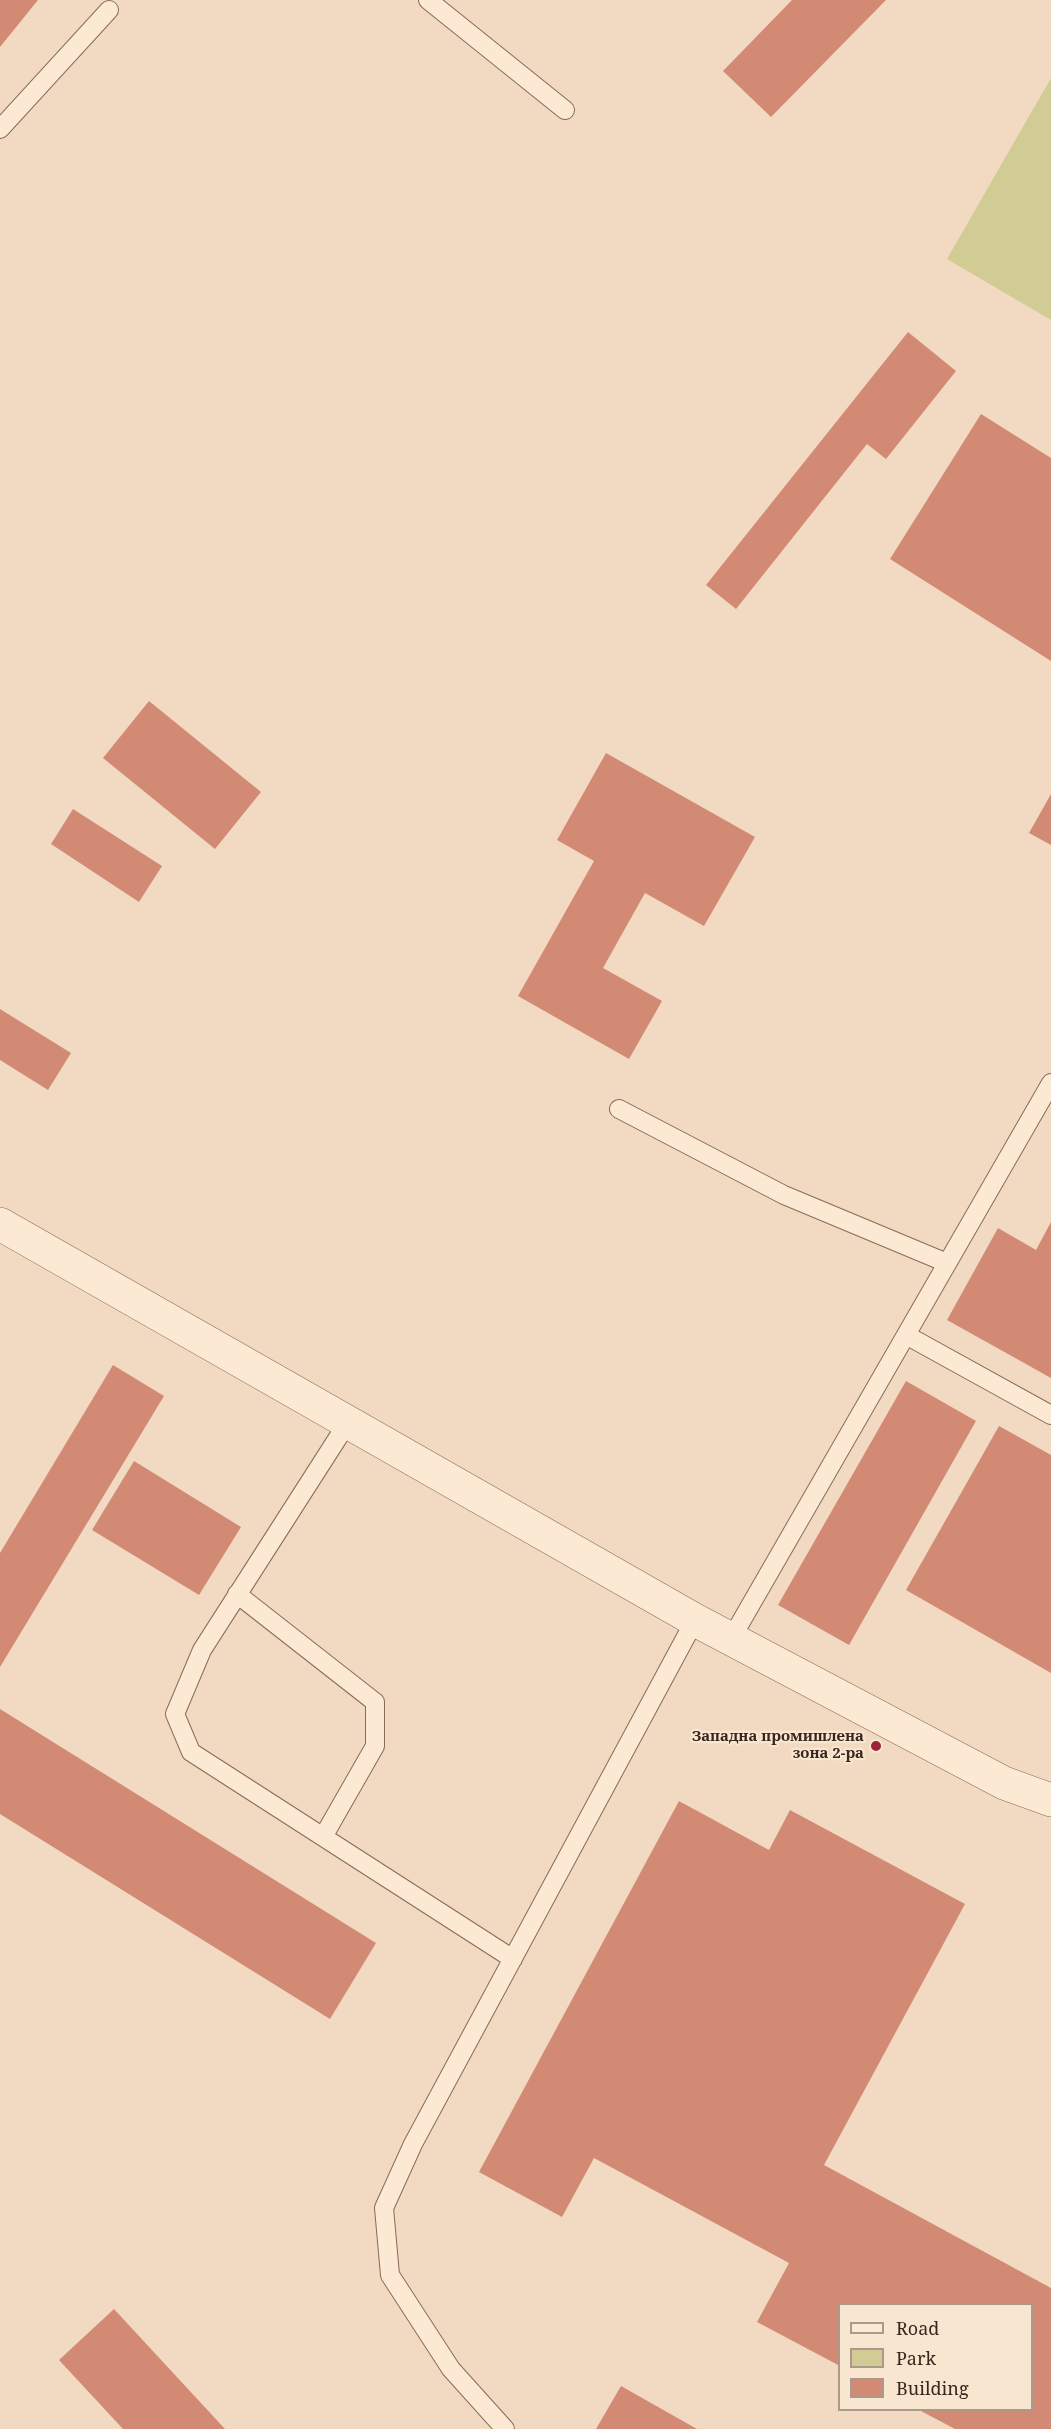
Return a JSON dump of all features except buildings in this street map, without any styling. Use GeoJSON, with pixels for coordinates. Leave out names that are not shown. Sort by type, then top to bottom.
{"type":"FeatureCollection","features":[{"type":"Feature","properties":{"kind":"street"},"geometry":{"type":"LineString","coordinates":[[0,1224],[695,1620],[1004,1784],[1051,1800]]}},
{"type":"Feature","properties":{"kind":"lane"},"geometry":{"type":"LineString","coordinates":[[428,0],[565,110]]}},
{"type":"Feature","properties":{"kind":"lane"},"geometry":{"type":"LineString","coordinates":[[0,129],[110,10]]}},
{"type":"Feature","properties":{"kind":"lane"},"geometry":{"type":"LineString","coordinates":[[731,1639],[1051,1083]]}},
{"type":"Feature","properties":{"kind":"lane"},"geometry":{"type":"LineString","coordinates":[[619,1109],[784,1195],[947,1263]]}},
{"type":"Feature","properties":{"kind":"lane"},"geometry":{"type":"LineString","coordinates":[[906,1335],[1051,1415]]}},
{"type":"Feature","properties":{"kind":"lane"},"geometry":{"type":"LineString","coordinates":[[348,1422],[202,1650],[175,1714],[191,1752],[513,1959]]}},
{"type":"Feature","properties":{"kind":"lane"},"geometry":{"type":"LineString","coordinates":[[237,1594],[375,1702],[375,1746],[323,1837]]}},
{"type":"Feature","properties":{"kind":"lane"},"geometry":{"type":"LineString","coordinates":[[505,2429],[452,2369],[390,2275],[384,2208],[413,2144],[695,1620]]}},
{"type":"Feature","properties":{"kind":"green space"},"geometry":{"type":"Polygon","coordinates":[[[1051,78],[1051,320],[947,259],[1051,78]]]}},
{"type":"Feature","properties":{"kind":"place","name":"Западна промишлена зона 2-ра"},"geometry":{"type":"Point","coordinates":[876,1746]}}]}
